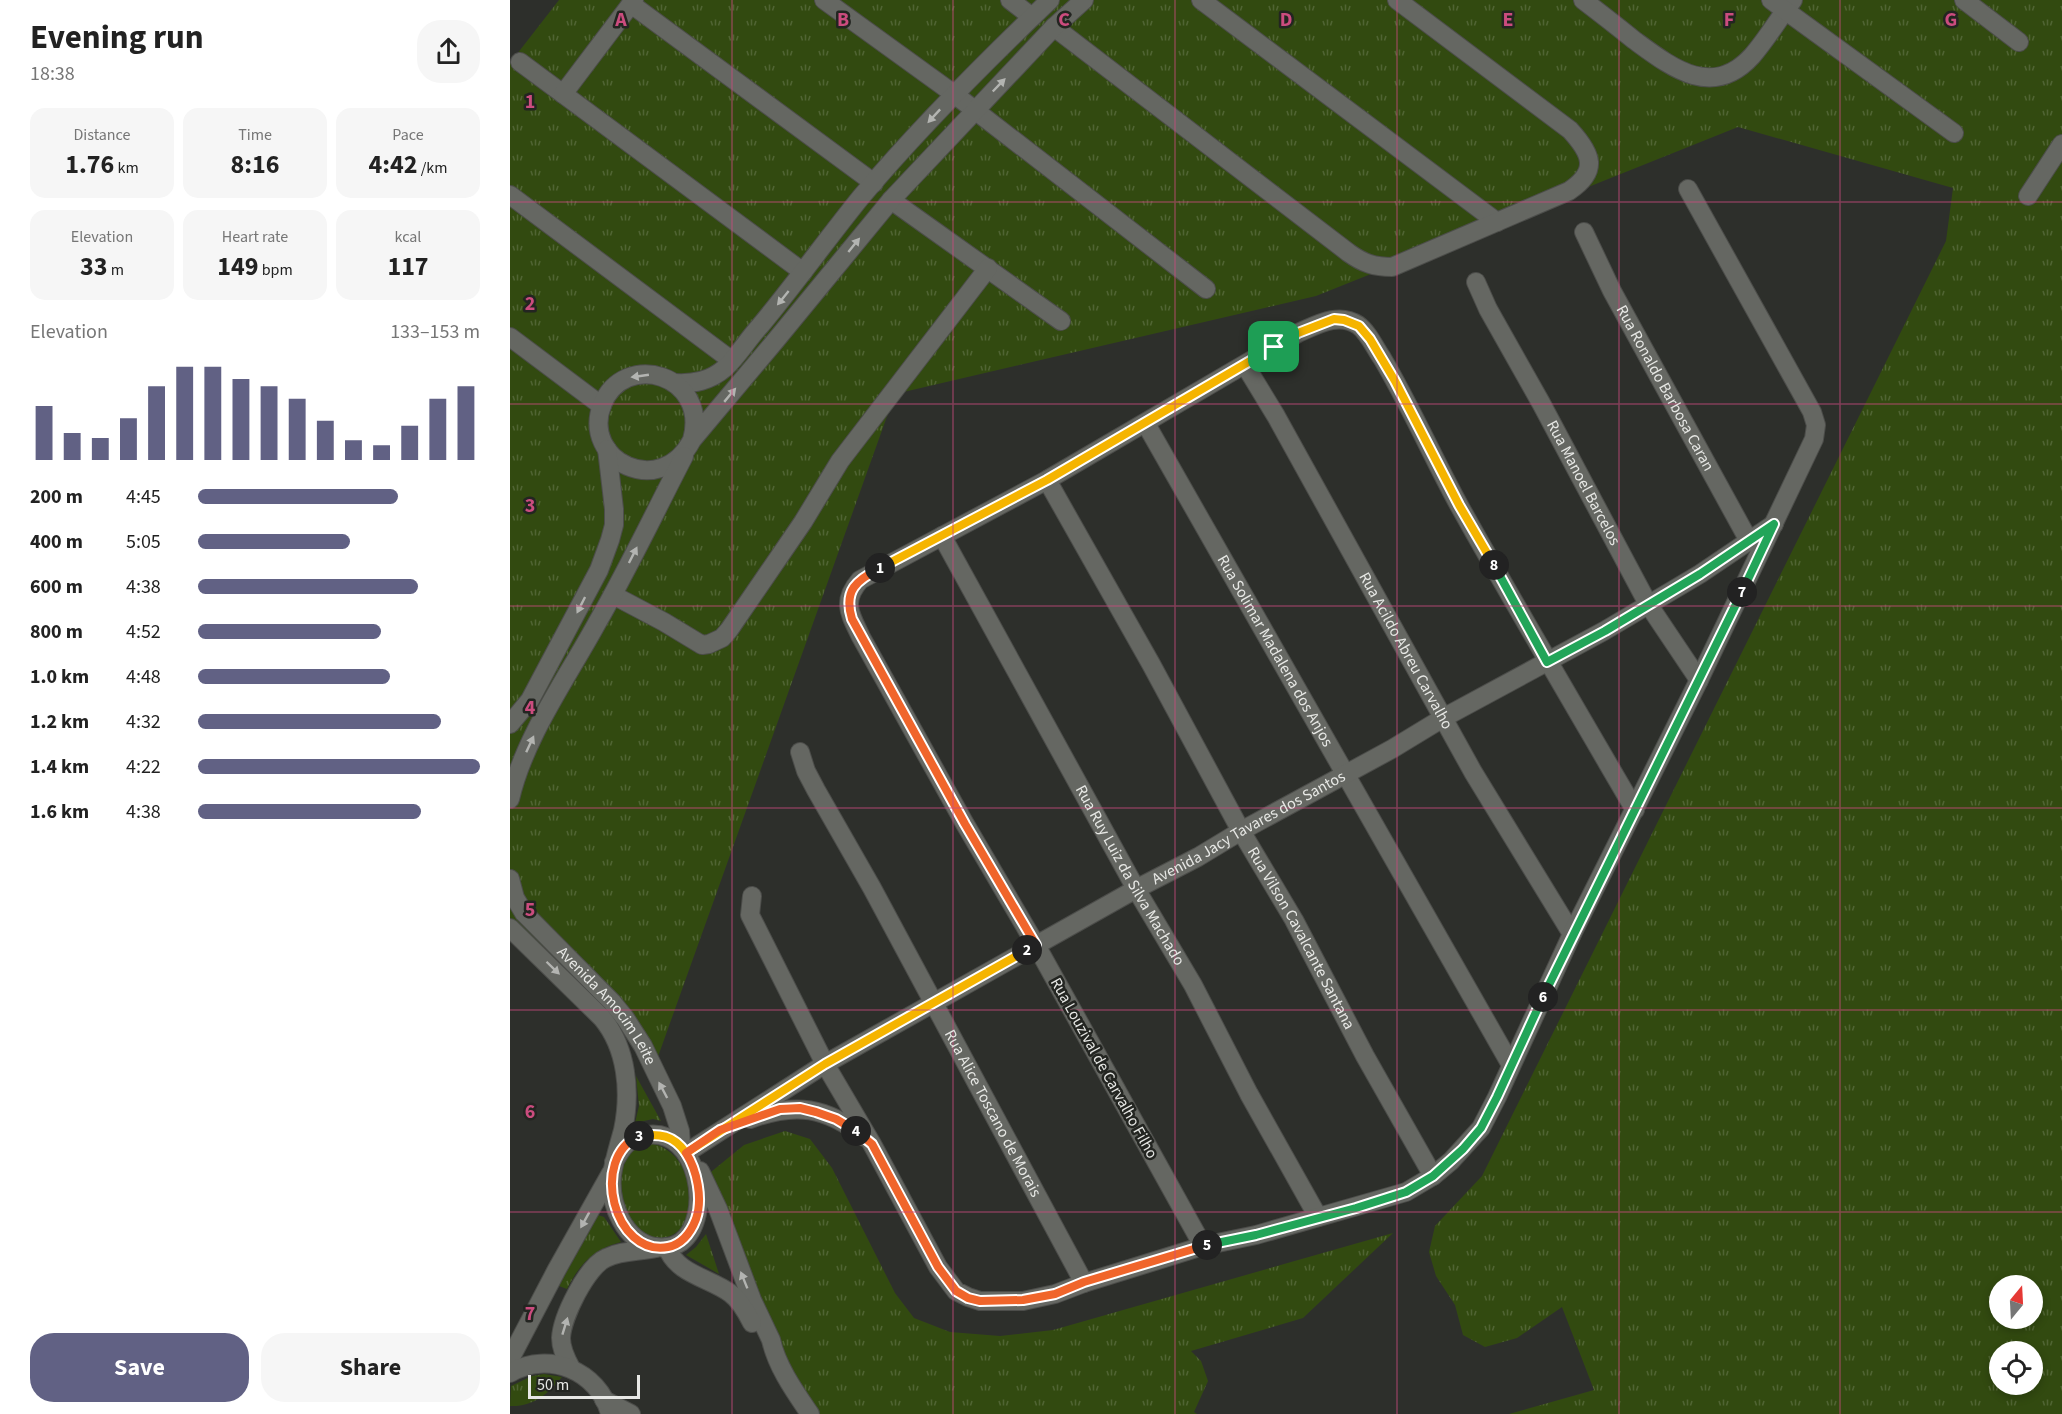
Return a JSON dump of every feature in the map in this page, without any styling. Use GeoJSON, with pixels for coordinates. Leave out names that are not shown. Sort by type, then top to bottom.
{"type":"FeatureCollection","features":[{"type":"Feature","properties":{"kind":"street"},"geometry":{"type":"LineString","coordinates":[[824,0],[954,94],[1206,289]]}},
{"type":"Feature","properties":{"kind":"street"},"geometry":{"type":"LineString","coordinates":[[1010,0],[1032,16]]}},
{"type":"Feature","properties":{"kind":"street"},"geometry":{"type":"LineString","coordinates":[[510,724],[530,700],[599,570],[610,540],[614,525],[614,509],[607,449],[599,428],[602,406],[614,387],[633,376],[655,375],[675,383],[690,384],[709,379],[725,367],[874,183],[954,94],[1050,0]]}},
{"type":"Feature","properties":{"kind":"street"},"geometry":{"type":"LineString","coordinates":[[607,449],[623,464],[643,470],[663,468],[673,463],[891,200],[1054,27],[1084,0]]}},
{"type":"Feature","properties":{"kind":"street"},"geometry":{"type":"LineString","coordinates":[[1200,0],[1497,222]]}},
{"type":"Feature","properties":{"kind":"street"},"geometry":{"type":"LineString","coordinates":[[1054,27],[1362,262],[1377,267],[1392,267],[1569,191],[1583,182],[1589,171],[1590,160],[1584,145],[1570,130],[1397,0]]}},
{"type":"Feature","properties":{"kind":"street"},"geometry":{"type":"LineString","coordinates":[[1583,0],[1669,66],[1689,75],[1707,78],[1721,76],[1735,70],[1751,57],[1783,4],[1954,133]]}},
{"type":"Feature","properties":{"kind":"street"},"geometry":{"type":"LineString","coordinates":[[1964,0],[2019,42]]}},
{"type":"Feature","properties":{"kind":"street"},"geometry":{"type":"LineString","coordinates":[[563,94],[632,2],[874,183]]}},
{"type":"Feature","properties":{"kind":"street"},"geometry":{"type":"LineString","coordinates":[[520,62],[803,272]]}},
{"type":"Feature","properties":{"kind":"street"},"geometry":{"type":"LineString","coordinates":[[2028,196],[2062,144]]}},
{"type":"Feature","properties":{"kind":"street"},"geometry":{"type":"LineString","coordinates":[[752,896],[750,915],[825,1064],[872,1144],[942,1274],[956,1291],[968,1298],[980,1301],[1023,1300],[1055,1294],[1084,1282],[1203,1246],[1256,1235],[1356,1208],[1406,1192],[1433,1176],[1463,1149],[1481,1128],[1572,934],[1699,680],[1814,439],[1816,425],[1812,412],[1688,189]]}},
{"type":"Feature","properties":{"kind":"street"},"geometry":{"type":"LineString","coordinates":[[510,195],[731,360]]}},
{"type":"Feature","properties":{"kind":"street"},"geometry":{"type":"LineString","coordinates":[[891,200],[1061,321]]}},
{"type":"Feature","properties":{"kind":"street","name":"Rua Ronaldo Barbosa Caran"},"geometry":{"type":"LineString","coordinates":[[1584,232],[1616,300],[1749,541]]}},
{"type":"Feature","properties":{"kind":"street"},"geometry":{"type":"LineString","coordinates":[[613,595],[702,645],[722,638],[744,610],[803,522],[840,461],[988,268]]}},
{"type":"Feature","properties":{"kind":"street","name":"Rua Manoel Barcelos"},"geometry":{"type":"LineString","coordinates":[[1476,282],[1488,309],[1648,604],[1699,680]]}},
{"type":"Feature","properties":{"kind":"street"},"geometry":{"type":"LineString","coordinates":[[942,536],[1146,424],[1298,333],[1334,319],[1344,320],[1359,326],[1370,339],[1395,381],[1459,505],[1547,662],[1635,810]]}},
{"type":"Feature","properties":{"kind":"street"},"geometry":{"type":"LineString","coordinates":[[510,337],[602,406]]}},
{"type":"Feature","properties":{"kind":"street","name":"Rua Acildo Abreu Carvalho"},"geometry":{"type":"LineString","coordinates":[[1245,365],[1517,847],[1572,934]]}},
{"type":"Feature","properties":{"kind":"street"},"geometry":{"type":"LineString","coordinates":[[510,799],[529,744],[613,595],[690,445],[695,419],[693,409],[689,399],[675,383]]}},
{"type":"Feature","properties":{"kind":"street","name":"Rua Solimar Madalena dos Anjos"},"geometry":{"type":"LineString","coordinates":[[1146,424],[1510,1065]]}},
{"type":"Feature","properties":{"kind":"street","name":"Rua Vilson Cavalcante Santana"},"geometry":{"type":"LineString","coordinates":[[1047,480],[1151,664],[1241,831],[1294,920],[1365,1056],[1433,1176]]}},
{"type":"Feature","properties":{"kind":"street","name":"Avenida Jacy Tavares dos Santos"},"geometry":{"type":"LineString","coordinates":[[686,1152],[825,1064],[933,1002],[1344,776],[1443,718],[1605,631],[1700,574],[1774,524]]}},
{"type":"Feature","properties":{"kind":"street","name":"Rua Louzival de Carvalho Filho"},"geometry":{"type":"LineString","coordinates":[[942,536],[860,580],[851,593],[848,606],[861,637],[903,713],[1036,945],[1203,1246]]}},
{"type":"Feature","properties":{"kind":"street","name":"Rua Ruy Luiz da Silva Machado"},"geometry":{"type":"LineString","coordinates":[[942,536],[1136,889],[1193,985],[1249,1094],[1318,1217]]}},
{"type":"Feature","properties":{"kind":"street","name":"Rua Alice Toscano de Morais"},"geometry":{"type":"LineString","coordinates":[[800,752],[806,771],[816,790],[835,821],[1084,1282]]}},
{"type":"Feature","properties":{"kind":"street","name":"Avenida Amocim Leite"},"geometry":{"type":"LineString","coordinates":[[510,879],[515,898],[525,913],[612,1002],[635,1033],[677,1119],[698,1197],[698,1213],[687,1236],[681,1242],[662,1247],[640,1241],[623,1225],[612,1190],[627,1095],[623,1059],[612,1030],[580,995],[510,928]]}},
{"type":"Feature","properties":{"kind":"street","name":"Avenida Jacy Tavares dos Santos"},"geometry":{"type":"LineString","coordinates":[[720,1130],[780,1109],[800,1108],[836,1119],[872,1144]]}},
{"type":"Feature","properties":{"kind":"street"},"geometry":{"type":"LineString","coordinates":[[510,1359],[614,1166],[620,1149],[638,1136],[654,1134],[667,1136],[686,1152]]}},
{"type":"Feature","properties":{"kind":"street","name":"Avenida Amocim Leite"},"geometry":{"type":"LineString","coordinates":[[686,1152],[710,1189],[752,1300],[771,1340],[774,1353],[810,1414]]}},
{"type":"Feature","properties":{"kind":"street"},"geometry":{"type":"LineString","coordinates":[[571,1368],[563,1350],[562,1330],[588,1274],[605,1258],[622,1252],[662,1247]]}},
{"type":"Feature","properties":{"kind":"street","name":"Avenida Amocim Leite"},"geometry":{"type":"LineString","coordinates":[[662,1247],[685,1269],[730,1293],[737,1300],[765,1346],[774,1353]]}},
{"type":"Feature","properties":{"kind":"street"},"geometry":{"type":"LineString","coordinates":[[510,1373],[524,1366],[536,1364],[554,1364],[571,1368],[594,1384],[607,1407],[631,1414]]}},
{"type":"Feature","properties":{"kind":"green space"},"geometry":{"type":"Polygon","coordinates":[[[559,0],[2062,0],[2062,1414],[1509,1414],[1594,1390],[1562,1307],[1517,1338],[1485,1347],[1463,1335],[1455,1305],[1436,1276],[1429,1252],[1435,1226],[1482,1176],[1946,241],[1953,188],[1738,127],[1316,296],[895,394],[655,1065],[604,1010],[510,918],[510,63],[559,0]]]}},
{"type":"Feature","properties":{"kind":"green space"},"geometry":{"type":"Polygon","coordinates":[[[636,1076],[661,1121],[653,1119],[635,1123],[639,1106],[636,1076]]]}},
{"type":"Feature","properties":{"kind":"green space"},"geometry":{"type":"Polygon","coordinates":[[[785,1131],[810,1139],[832,1168],[895,1293],[914,1318],[950,1332],[1000,1336],[1053,1330],[1393,1233],[1303,1318],[1191,1351],[1201,1361],[1208,1381],[1194,1412],[1197,1414],[820,1414],[763,1324],[706,1176],[744,1145],[785,1131]]]}},
{"type":"Feature","properties":{"kind":"green space"},"geometry":{"type":"Polygon","coordinates":[[[649,1143],[671,1153],[685,1172],[688,1184],[690,1196],[686,1219],[683,1225],[670,1236],[654,1238],[640,1231],[630,1218],[623,1201],[621,1182],[624,1165],[633,1151],[649,1143]]]}},
{"type":"Feature","properties":{"kind":"green space"},"geometry":{"type":"Polygon","coordinates":[[[598,1215],[604,1217],[621,1242],[602,1249],[588,1259],[567,1289],[559,1286],[598,1215]]]}},
{"type":"Feature","properties":{"kind":"green space"},"geometry":{"type":"Polygon","coordinates":[[[706,1234],[719,1274],[686,1255],[706,1234]]]}},
{"type":"Feature","properties":{"kind":"green space"},"geometry":{"type":"Polygon","coordinates":[[[544,1374],[562,1377],[551,1389],[533,1402],[510,1406],[511,1386],[532,1376],[544,1374]]]}},
{"type":"Feature","properties":{"kind":"route"},"geometry":{"type":"LineString","coordinates":[[1274,347],[1146,424],[1047,480],[865,576],[855,585],[848,606],[861,637],[965,824],[1036,945],[825,1064],[720,1130],[686,1153],[681,1144],[667,1136],[654,1134],[638,1136],[627,1142],[620,1149],[615,1162],[612,1190],[623,1225],[635,1237],[645,1244],[658,1248],[675,1245],[687,1236],[698,1213],[698,1197],[691,1160],[686,1153],[720,1130],[780,1109],[800,1108],[836,1119],[872,1144],[938,1267],[956,1291],[968,1298],[980,1301],[1023,1300],[1055,1294],[1084,1282],[1203,1246],[1256,1235],[1406,1192],[1433,1176],[1451,1161],[1481,1128],[1572,934],[1774,524],[1700,574],[1605,631],[1547,662],[1459,505],[1424,433],[1395,381],[1370,339],[1359,326],[1334,319],[1298,333],[1274,347]]}}]}
